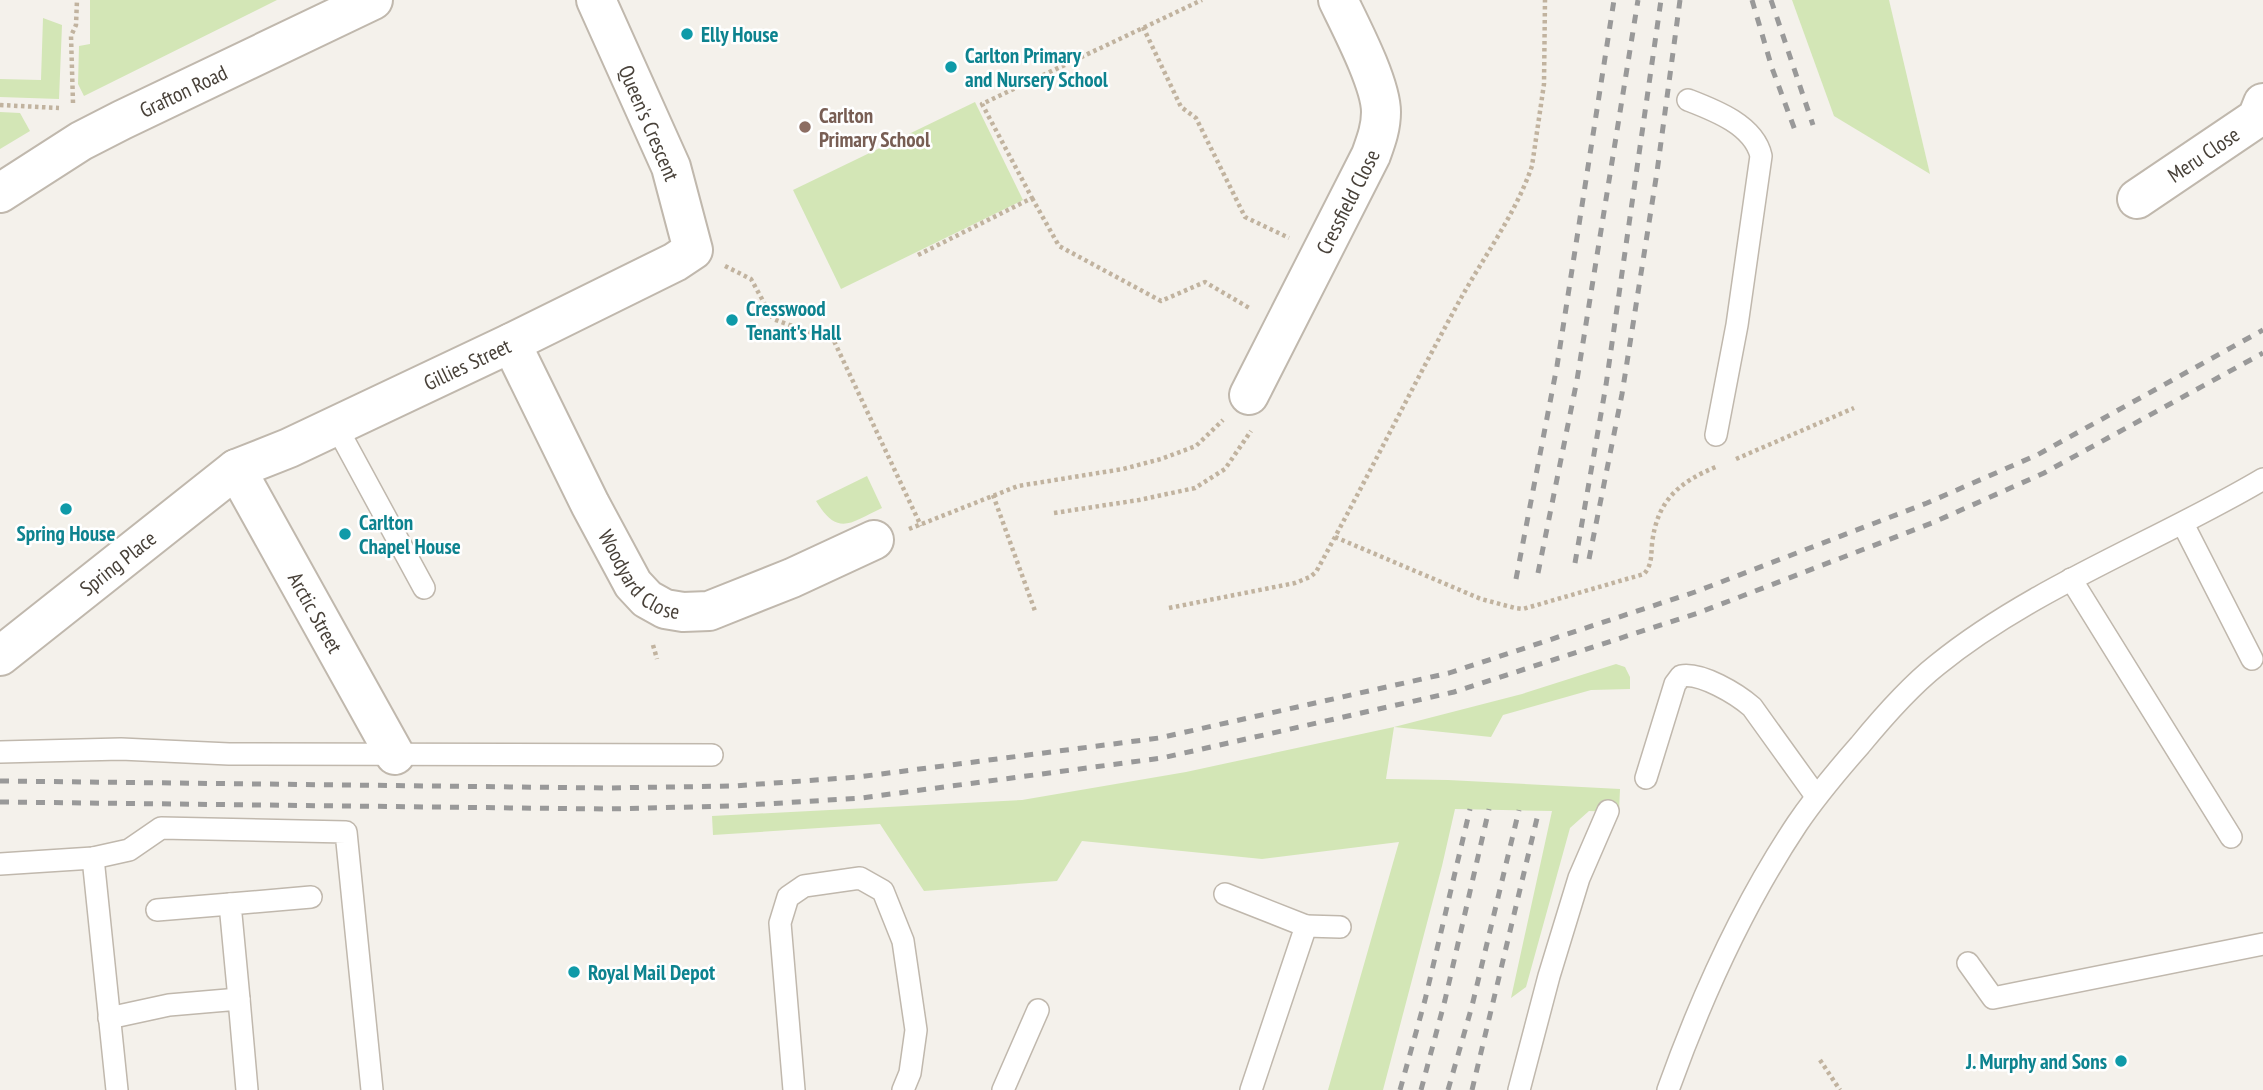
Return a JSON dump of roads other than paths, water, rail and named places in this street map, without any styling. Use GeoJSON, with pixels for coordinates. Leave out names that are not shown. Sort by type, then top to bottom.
{"type":"FeatureCollection","features":[{"type":"Feature","properties":{"kind":"street","name":"Grafton Road"},"geometry":{"type":"LineString","coordinates":[[0,193],[77,125],[135,114],[373,0]]}},
{"type":"Feature","properties":{"kind":"street","name":"Queen's Crescent"},"geometry":{"type":"LineString","coordinates":[[596,0],[671,167],[693,250]]}},
{"type":"Feature","properties":{"kind":"street","name":"Cressfield Close"},"geometry":{"type":"LineString","coordinates":[[1251,391],[1371,155],[1380,129],[1378,90],[1338,0]]}},
{"type":"Feature","properties":{"kind":"street","name":"Meru Close"},"geometry":{"type":"LineString","coordinates":[[2137,199],[2257,118],[2263,103]]}},
{"type":"Feature","properties":{"kind":"street","name":"Gillies Street"},"geometry":{"type":"LineString","coordinates":[[236,469],[289,448],[511,343],[675,262],[693,250]]}},
{"type":"Feature","properties":{"kind":"street","name":"Woodyard Close"},"geometry":{"type":"LineString","coordinates":[[511,343],[590,504],[633,584],[648,599],[665,609],[683,612],[709,611],[792,578],[874,540]]}},
{"type":"Feature","properties":{"kind":"street","name":"Spring Place"},"geometry":{"type":"LineString","coordinates":[[2,652],[236,469]]}},
{"type":"Feature","properties":{"kind":"street","name":"Arctic Street"},"geometry":{"type":"LineString","coordinates":[[236,469],[395,755]]}},
{"type":"Feature","properties":{"kind":"lane"},"geometry":{"type":"LineString","coordinates":[[1688,100],[1730,119],[1754,141],[1761,156],[1737,324],[1716,435]]}},
{"type":"Feature","properties":{"kind":"lane"},"geometry":{"type":"LineString","coordinates":[[336,426],[424,589]]}},
{"type":"Feature","properties":{"kind":"lane"},"geometry":{"type":"LineString","coordinates":[[1668,1090],[1706,993],[1777,856],[1816,796],[1905,694],[1937,665],[1997,623],[2071,579],[2183,524],[2263,479]]}},
{"type":"Feature","properties":{"kind":"lane"},"geometry":{"type":"LineString","coordinates":[[2183,524],[2252,659]]}},
{"type":"Feature","properties":{"kind":"lane"},"geometry":{"type":"LineString","coordinates":[[2071,579],[2231,837]]}},
{"type":"Feature","properties":{"kind":"lane"},"geometry":{"type":"LineString","coordinates":[[1646,778],[1675,684],[1681,676],[1698,675],[1752,707],[1816,796]]}},
{"type":"Feature","properties":{"kind":"lane"},"geometry":{"type":"LineString","coordinates":[[0,752],[121,749],[229,754],[712,755]]}},
{"type":"Feature","properties":{"kind":"lane"},"geometry":{"type":"LineString","coordinates":[[1519,1090],[1575,890],[1608,811]]}},
{"type":"Feature","properties":{"kind":"lane"},"geometry":{"type":"LineString","coordinates":[[0,864],[93,858],[129,850],[161,828],[346,832],[372,1090]]}},
{"type":"Feature","properties":{"kind":"lane"},"geometry":{"type":"LineString","coordinates":[[93,858],[117,1090]]}},
{"type":"Feature","properties":{"kind":"lane"},"geometry":{"type":"LineString","coordinates":[[794,1090],[780,923],[788,897],[804,886],[860,878],[883,891],[904,941],[916,1030],[910,1073],[903,1090]]}},
{"type":"Feature","properties":{"kind":"lane"},"geometry":{"type":"LineString","coordinates":[[1224,894],[1306,926],[1340,926]]}},
{"type":"Feature","properties":{"kind":"lane"},"geometry":{"type":"LineString","coordinates":[[157,910],[311,897]]}},
{"type":"Feature","properties":{"kind":"lane"},"geometry":{"type":"LineString","coordinates":[[230,904],[247,1090]]}},
{"type":"Feature","properties":{"kind":"lane"},"geometry":{"type":"LineString","coordinates":[[1251,1090],[1306,926]]}},
{"type":"Feature","properties":{"kind":"lane"},"geometry":{"type":"LineString","coordinates":[[1968,963],[1993,998],[2263,944]]}},
{"type":"Feature","properties":{"kind":"lane"},"geometry":{"type":"LineString","coordinates":[[109,1018],[169,1005],[239,999]]}},
{"type":"Feature","properties":{"kind":"lane"},"geometry":{"type":"LineString","coordinates":[[1003,1090],[1038,1010]]}},
{"type":"Feature","properties":{"kind":"railway"},"geometry":{"type":"LineString","coordinates":[[1516,579],[1557,366],[1614,0]]}},
{"type":"Feature","properties":{"kind":"railway"},"geometry":{"type":"LineString","coordinates":[[1538,573],[1577,380],[1638,0]]}},
{"type":"Feature","properties":{"kind":"railway"},"geometry":{"type":"LineString","coordinates":[[1575,563],[1606,385],[1661,0]]}},
{"type":"Feature","properties":{"kind":"railway"},"geometry":{"type":"LineString","coordinates":[[1589,559],[1622,394],[1657,172],[1680,0]]}},
{"type":"Feature","properties":{"kind":"railway"},"geometry":{"type":"LineString","coordinates":[[1752,0],[1772,68],[1796,133]]}},
{"type":"Feature","properties":{"kind":"railway"},"geometry":{"type":"LineString","coordinates":[[1771,0],[1813,125]]}},
{"type":"Feature","properties":{"kind":"railway"},"geometry":{"type":"LineString","coordinates":[[0,781],[605,788],[733,786],[858,777],[1159,738],[1449,673],[1695,592],[1927,503],[2037,455],[2263,330]]}},
{"type":"Feature","properties":{"kind":"railway"},"geometry":{"type":"LineString","coordinates":[[0,802],[605,809],[733,806],[861,798],[1162,758],[1454,692],[1698,613],[1932,523],[2044,473],[2263,353]]}},
{"type":"Feature","properties":{"kind":"railway"},"geometry":{"type":"LineString","coordinates":[[1400,1090],[1425,1000],[1470,809]]}},
{"type":"Feature","properties":{"kind":"railway"},"geometry":{"type":"LineString","coordinates":[[1421,1090],[1445,1000],[1489,809]]}},
{"type":"Feature","properties":{"kind":"railway"},"geometry":{"type":"LineString","coordinates":[[1448,1090],[1472,1006],[1519,810]]}},
{"type":"Feature","properties":{"kind":"railway"},"geometry":{"type":"LineString","coordinates":[[1472,1090],[1539,810]]}},
{"type":"Feature","properties":{"kind":"place","name":"Elly House"},"geometry":{"type":"Point","coordinates":[687,34]}},
{"type":"Feature","properties":{"kind":"place","name":"Carlton Primary and Nursery School"},"geometry":{"type":"Point","coordinates":[951,67]}},
{"type":"Feature","properties":{"kind":"place","name":"Carlton Primary School"},"geometry":{"type":"Point","coordinates":[805,127]}},
{"type":"Feature","properties":{"kind":"place","name":"Cresswood Tenant's Hall"},"geometry":{"type":"Point","coordinates":[732,320]}},
{"type":"Feature","properties":{"kind":"place","name":"Spring House"},"geometry":{"type":"Point","coordinates":[66,509]}},
{"type":"Feature","properties":{"kind":"place","name":"Carlton Chapel House"},"geometry":{"type":"Point","coordinates":[345,534]}},
{"type":"Feature","properties":{"kind":"place","name":"Royal Mail Depot"},"geometry":{"type":"Point","coordinates":[574,972]}},
{"type":"Feature","properties":{"kind":"place","name":"J. Murphy and Sons"},"geometry":{"type":"Point","coordinates":[2121,1061]}}]}
